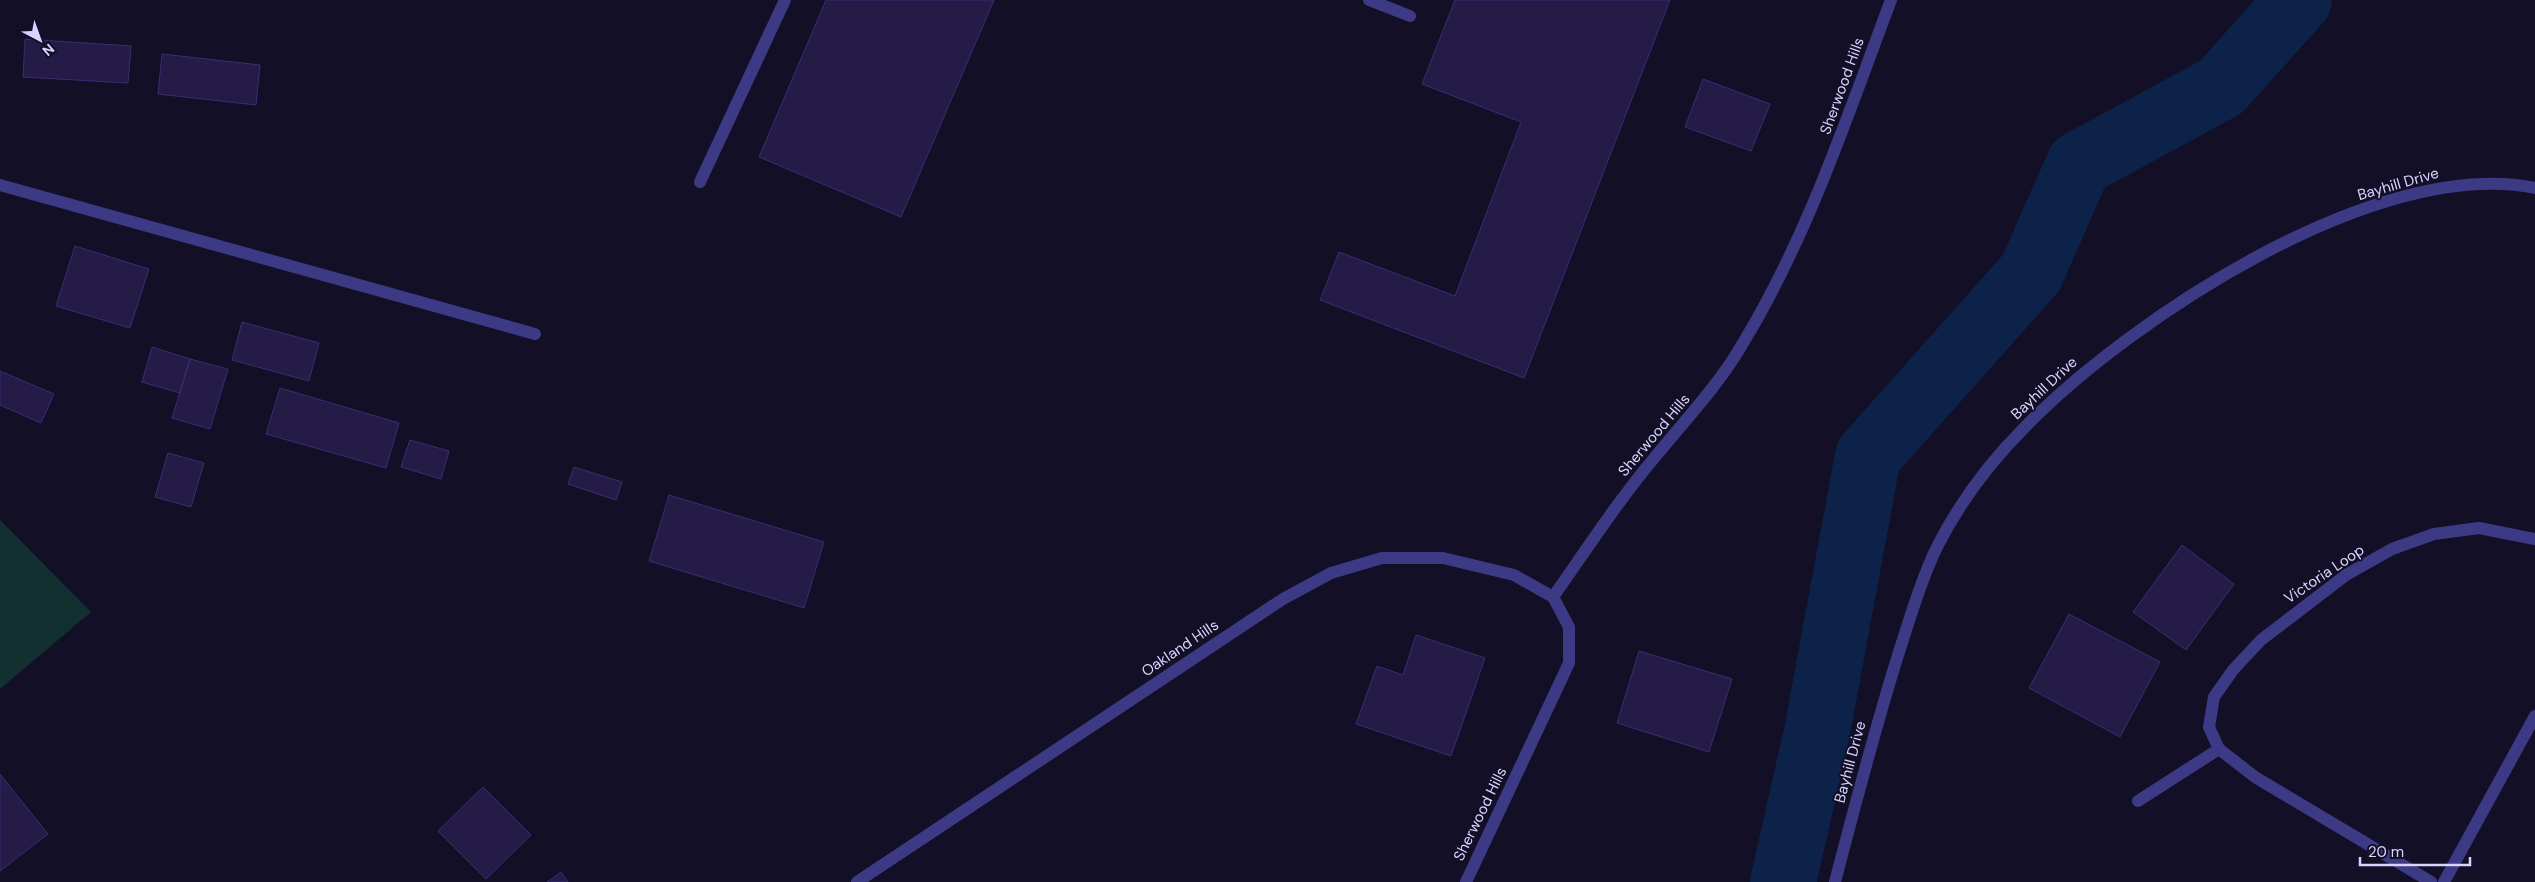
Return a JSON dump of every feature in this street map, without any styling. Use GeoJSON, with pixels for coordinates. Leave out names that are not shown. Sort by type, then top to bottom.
{"type":"FeatureCollection","features":[{"type":"Feature","properties":{"kind":"street"},"geometry":{"type":"LineString","coordinates":[[700,182],[784,0]]}},
{"type":"Feature","properties":{"kind":"street"},"geometry":{"type":"LineString","coordinates":[[1369,0],[1410,16]]}},
{"type":"Feature","properties":{"kind":"street","name":"Sherwood Hills"},"geometry":{"type":"LineString","coordinates":[[1466,882],[1569,663],[1569,627],[1553,597],[1622,499],[1708,393],[1742,346],[1778,285],[1821,189],[1891,0]]}},
{"type":"Feature","properties":{"kind":"street","name":"Bayhill Drive"},"geometry":{"type":"LineString","coordinates":[[1834,882],[1882,706],[1908,625],[1938,545],[1980,478],[2025,427],[2089,368],[2157,318],[2289,240],[2391,200],[2460,184],[2515,184],[2535,188]]}},
{"type":"Feature","properties":{"kind":"street"},"geometry":{"type":"LineString","coordinates":[[0,186],[535,334]]}},
{"type":"Feature","properties":{"kind":"street","name":"Victoria Loop"},"geometry":{"type":"LineString","coordinates":[[2431,882],[2255,777],[2219,749],[2209,727],[2214,697],[2233,670],[2261,640],[2346,575],[2392,549],[2434,534],[2479,528],[2535,539]]}},
{"type":"Feature","properties":{"kind":"street","name":"Oakland Hills"},"geometry":{"type":"LineString","coordinates":[[857,882],[1283,599],[1331,573],[1382,558],[1443,558],[1514,574],[1553,597]]}},
{"type":"Feature","properties":{"kind":"street"},"geometry":{"type":"LineString","coordinates":[[2444,882],[2535,716]]}},
{"type":"Feature","properties":{"kind":"street"},"geometry":{"type":"LineString","coordinates":[[2138,802],[2219,749]]}},
{"type":"Feature","properties":{"kind":"green space"},"geometry":{"type":"Polygon","coordinates":[[[0,520],[91,612],[0,689],[0,520]]]}},
{"type":"Feature","properties":{"kind":"building"},"geometry":{"type":"Polygon","coordinates":[[[826,0],[994,0],[901,217],[759,157],[826,0]]]}},
{"type":"Feature","properties":{"kind":"building"},"geometry":{"type":"Polygon","coordinates":[[[1455,0],[1670,0],[1524,378],[1320,300],[1339,252],[1455,296],[1521,122],[1422,84],[1455,0]]]}},
{"type":"Feature","properties":{"kind":"building"},"geometry":{"type":"Polygon","coordinates":[[[25,39],[131,46],[128,83],[23,77],[25,39]]]}},
{"type":"Feature","properties":{"kind":"building"},"geometry":{"type":"Polygon","coordinates":[[[162,54],[260,65],[256,105],[158,94],[162,54]]]}},
{"type":"Feature","properties":{"kind":"building"},"geometry":{"type":"Polygon","coordinates":[[[1703,79],[1770,104],[1751,151],[1685,127],[1703,79]]]}},
{"type":"Feature","properties":{"kind":"building"},"geometry":{"type":"Polygon","coordinates":[[[75,246],[149,269],[130,328],[56,306],[75,246]]]}},
{"type":"Feature","properties":{"kind":"building"},"geometry":{"type":"Polygon","coordinates":[[[242,322],[319,343],[309,381],[232,360],[242,322]]]}},
{"type":"Feature","properties":{"kind":"building"},"geometry":{"type":"Polygon","coordinates":[[[152,347],[190,359],[180,393],[142,382],[152,347]]]}},
{"type":"Feature","properties":{"kind":"building"},"geometry":{"type":"Polygon","coordinates":[[[190,359],[228,369],[210,429],[172,418],[190,359]]]}},
{"type":"Feature","properties":{"kind":"building"},"geometry":{"type":"Polygon","coordinates":[[[0,371],[54,394],[41,423],[0,405],[0,371]]]}},
{"type":"Feature","properties":{"kind":"building"},"geometry":{"type":"Polygon","coordinates":[[[280,388],[399,423],[386,468],[266,434],[280,388]]]}},
{"type":"Feature","properties":{"kind":"building"},"geometry":{"type":"Polygon","coordinates":[[[410,440],[449,451],[441,479],[401,467],[410,440]]]}},
{"type":"Feature","properties":{"kind":"building"},"geometry":{"type":"Polygon","coordinates":[[[168,453],[204,463],[191,507],[155,497],[168,453]]]}},
{"type":"Feature","properties":{"kind":"building"},"geometry":{"type":"Polygon","coordinates":[[[574,467],[622,482],[616,500],[568,484],[574,467]]]}},
{"type":"Feature","properties":{"kind":"building"},"geometry":{"type":"Polygon","coordinates":[[[669,495],[824,542],[804,608],[649,561],[669,495]]]}},
{"type":"Feature","properties":{"kind":"building"},"geometry":{"type":"Polygon","coordinates":[[[2182,545],[2234,584],[2186,650],[2133,612],[2182,545]]]}},
{"type":"Feature","properties":{"kind":"building"},"geometry":{"type":"Polygon","coordinates":[[[2069,614],[2160,662],[2120,737],[2029,688],[2069,614]]]}},
{"type":"Feature","properties":{"kind":"building"},"geometry":{"type":"Polygon","coordinates":[[[1416,635],[1485,658],[1451,756],[1356,724],[1377,666],[1403,675],[1416,635]]]}},
{"type":"Feature","properties":{"kind":"building"},"geometry":{"type":"Polygon","coordinates":[[[1639,651],[1732,679],[1709,752],[1617,723],[1639,651]]]}},
{"type":"Feature","properties":{"kind":"building"},"geometry":{"type":"Polygon","coordinates":[[[0,774],[48,834],[0,871],[0,774]]]}},
{"type":"Feature","properties":{"kind":"building"},"geometry":{"type":"Polygon","coordinates":[[[483,787],[531,835],[486,879],[438,831],[483,787]]]}},
{"type":"Feature","properties":{"kind":"building"},"geometry":{"type":"Polygon","coordinates":[[[561,872],[568,882],[547,882],[561,872]]]}},
{"type":"Feature","properties":{"kind":"waterway"},"geometry":{"type":"LineString","coordinates":[[1783,882],[1817,732],[1868,456],[2031,273],[2079,164],[2221,87],[2299,0]]}}]}
